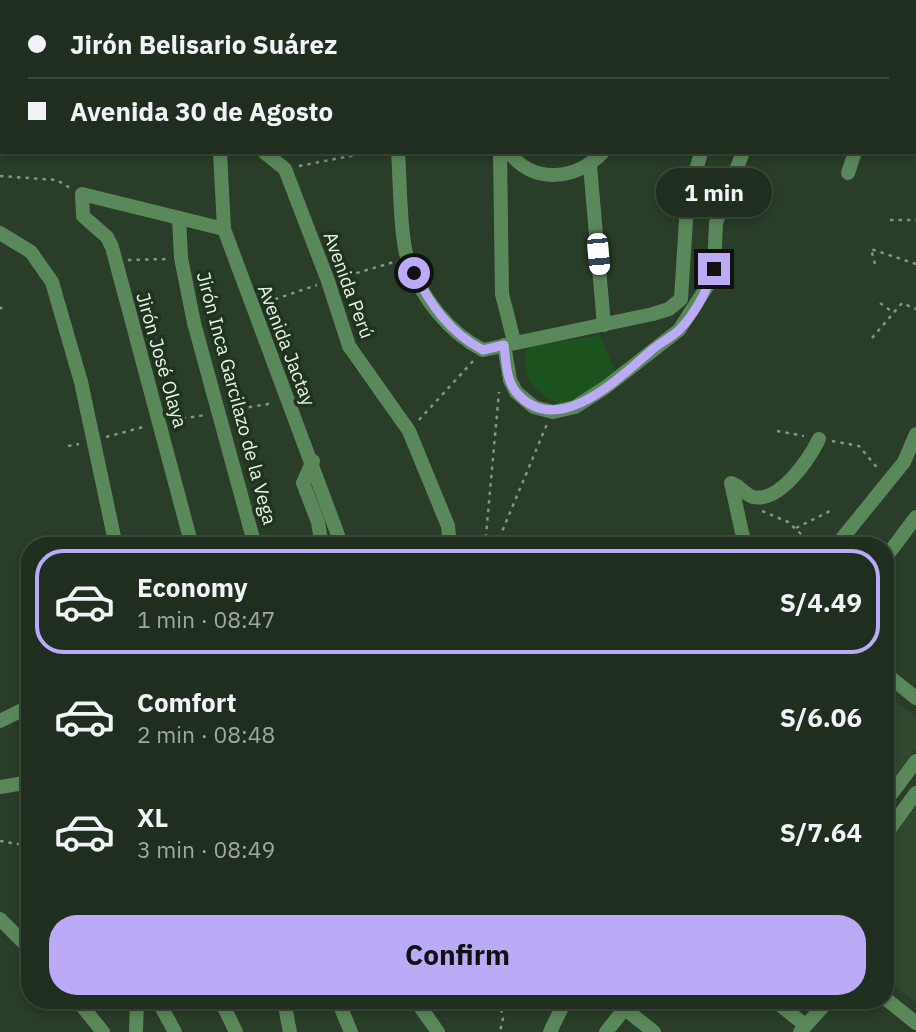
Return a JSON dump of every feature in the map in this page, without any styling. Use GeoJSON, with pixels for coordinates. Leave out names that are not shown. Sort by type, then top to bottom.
{"type":"FeatureCollection","features":[{"type":"Feature","properties":{"kind":"street"},"geometry":{"type":"LineString","coordinates":[[429,0],[446,0]]}},
{"type":"Feature","properties":{"kind":"street","name":"Avenida Jactay"},"geometry":{"type":"LineString","coordinates":[[220,154],[224,229],[251,307],[313,461],[339,537]]}},
{"type":"Feature","properties":{"kind":"street"},"geometry":{"type":"LineString","coordinates":[[266,154],[285,169]]}},
{"type":"Feature","properties":{"kind":"street"},"geometry":{"type":"LineString","coordinates":[[398,154],[407,259],[437,313],[465,341],[483,350],[669,309],[681,299],[687,204],[700,154]]}},
{"type":"Feature","properties":{"kind":"street"},"geometry":{"type":"LineString","coordinates":[[500,154],[502,294],[509,343],[510,380],[516,392],[534,407],[553,412],[575,407],[606,387],[679,330],[708,285],[714,269],[716,223],[742,154]]}},
{"type":"Feature","properties":{"kind":"street"},"geometry":{"type":"LineString","coordinates":[[510,154],[517,164],[531,172],[550,176],[572,173],[590,166],[601,154]]}},
{"type":"Feature","properties":{"kind":"street"},"geometry":{"type":"LineString","coordinates":[[848,173],[854,154]]}},
{"type":"Feature","properties":{"kind":"street"},"geometry":{"type":"LineString","coordinates":[[590,166],[604,325]]}},
{"type":"Feature","properties":{"kind":"street","name":"Avenida Perú"},"geometry":{"type":"LineString","coordinates":[[285,169],[328,281],[349,346],[409,431],[448,526],[449,537]]}},
{"type":"Feature","properties":{"kind":"street"},"geometry":{"type":"LineString","coordinates":[[82,194],[224,229]]}},
{"type":"Feature","properties":{"kind":"street","name":"Jirón José Olaya"},"geometry":{"type":"LineString","coordinates":[[82,194],[83,216],[107,237],[115,261],[190,537]]}},
{"type":"Feature","properties":{"kind":"street","name":"Jirón Inca Garcilazo de la Vega"},"geometry":{"type":"LineString","coordinates":[[179,218],[181,258],[194,323],[253,537]]}},
{"type":"Feature","properties":{"kind":"street"},"geometry":{"type":"LineString","coordinates":[[0,233],[31,252],[52,282],[81,382],[115,537]]}},
{"type":"Feature","properties":{"kind":"street"},"geometry":{"type":"LineString","coordinates":[[843,537],[904,462],[916,434]]}},
{"type":"Feature","properties":{"kind":"street"},"geometry":{"type":"LineString","coordinates":[[743,537],[731,483],[736,483],[744,494],[756,498],[769,496],[802,469],[819,439]]}},
{"type":"Feature","properties":{"kind":"street"},"geometry":{"type":"LineString","coordinates":[[313,461],[303,483],[318,522],[320,537]]}},
{"type":"Feature","properties":{"kind":"street"},"geometry":{"type":"LineString","coordinates":[[894,547],[916,517]]}},
{"type":"Feature","properties":{"kind":"street"},"geometry":{"type":"LineString","coordinates":[[894,680],[916,698]]}},
{"type":"Feature","properties":{"kind":"street"},"geometry":{"type":"LineString","coordinates":[[0,721],[21,710]]}},
{"type":"Feature","properties":{"kind":"street"},"geometry":{"type":"LineString","coordinates":[[894,790],[916,761]]}},
{"type":"Feature","properties":{"kind":"street"},"geometry":{"type":"LineString","coordinates":[[0,788],[21,784]]}},
{"type":"Feature","properties":{"kind":"street"},"geometry":{"type":"LineString","coordinates":[[894,823],[916,793]]}},
{"type":"Feature","properties":{"kind":"street"},"geometry":{"type":"LineString","coordinates":[[0,919],[21,940]]}},
{"type":"Feature","properties":{"kind":"street"},"geometry":{"type":"LineString","coordinates":[[894,1005],[916,1023]]}},
{"type":"Feature","properties":{"kind":"street"},"geometry":{"type":"LineString","coordinates":[[84,1009],[103,1032]]}},
{"type":"Feature","properties":{"kind":"street"},"geometry":{"type":"LineString","coordinates":[[136,1032],[137,1009]]}},
{"type":"Feature","properties":{"kind":"street"},"geometry":{"type":"LineString","coordinates":[[162,1009],[175,1032]]}},
{"type":"Feature","properties":{"kind":"street"},"geometry":{"type":"LineString","coordinates":[[225,1009],[236,1032]]}},
{"type":"Feature","properties":{"kind":"street"},"geometry":{"type":"LineString","coordinates":[[286,1009],[290,1032]]}},
{"type":"Feature","properties":{"kind":"street"},"geometry":{"type":"LineString","coordinates":[[339,1009],[340,1032]]}},
{"type":"Feature","properties":{"kind":"street"},"geometry":{"type":"LineString","coordinates":[[341,1009],[351,1032]]}},
{"type":"Feature","properties":{"kind":"street"},"geometry":{"type":"LineString","coordinates":[[422,1009],[438,1032]]}},
{"type":"Feature","properties":{"kind":"street"},"geometry":{"type":"LineString","coordinates":[[551,1032],[561,1009]]}},
{"type":"Feature","properties":{"kind":"street"},"geometry":{"type":"LineString","coordinates":[[606,1032],[625,1009]]}},
{"type":"Feature","properties":{"kind":"street"},"geometry":{"type":"LineString","coordinates":[[632,1009],[654,1032]]}},
{"type":"Feature","properties":{"kind":"street"},"geometry":{"type":"LineString","coordinates":[[783,1009],[803,1029],[821,1009]]}},
{"type":"Feature","properties":{"kind":"path"},"geometry":{"type":"LineString","coordinates":[[285,169],[361,154]]}},
{"type":"Feature","properties":{"kind":"path"},"geometry":{"type":"LineString","coordinates":[[0,176],[57,180],[82,194]]}},
{"type":"Feature","properties":{"kind":"path"},"geometry":{"type":"LineString","coordinates":[[890,220],[916,220]]}},
{"type":"Feature","properties":{"kind":"path"},"geometry":{"type":"LineString","coordinates":[[875,264],[871,249],[916,264]]}},
{"type":"Feature","properties":{"kind":"path"},"geometry":{"type":"LineString","coordinates":[[115,261],[181,258]]}},
{"type":"Feature","properties":{"kind":"path"},"geometry":{"type":"LineString","coordinates":[[251,307],[328,281],[407,259]]}},
{"type":"Feature","properties":{"kind":"path"},"geometry":{"type":"LineString","coordinates":[[880,303],[894,313]]}},
{"type":"Feature","properties":{"kind":"path"},"geometry":{"type":"LineString","coordinates":[[872,338],[902,303],[916,309]]}},
{"type":"Feature","properties":{"kind":"path"},"geometry":{"type":"LineString","coordinates":[[409,431],[483,350]]}},
{"type":"Feature","properties":{"kind":"path"},"geometry":{"type":"LineString","coordinates":[[486,537],[500,385]]}},
{"type":"Feature","properties":{"kind":"path"},"geometry":{"type":"LineString","coordinates":[[500,537],[553,412]]}},
{"type":"Feature","properties":{"kind":"path"},"geometry":{"type":"LineString","coordinates":[[68,446],[159,423]]}},
{"type":"Feature","properties":{"kind":"path"},"geometry":{"type":"LineString","coordinates":[[776,431],[859,446],[888,481]]}},
{"type":"Feature","properties":{"kind":"path"},"geometry":{"type":"LineString","coordinates":[[752,506],[788,522],[804,537]]}},
{"type":"Feature","properties":{"kind":"path"},"geometry":{"type":"LineString","coordinates":[[795,528],[830,511]]}},
{"type":"Feature","properties":{"kind":"path"},"geometry":{"type":"LineString","coordinates":[[0,841],[21,844]]}},
{"type":"Feature","properties":{"kind":"path"},"geometry":{"type":"LineString","coordinates":[[500,1032],[503,1018],[501,1009]]}},
{"type":"Feature","properties":{"kind":"shaded area"},"geometry":{"type":"Polygon","coordinates":[[[894,700],[916,717],[916,749],[894,777],[894,700]]]}},
{"type":"Feature","properties":{"kind":"shaded area"},"geometry":{"type":"Polygon","coordinates":[[[916,806],[916,1003],[894,985],[894,836],[916,806]]]}},
{"type":"Feature","properties":{"kind":"green space"},"geometry":{"type":"Polygon","coordinates":[[[600,335],[620,383],[563,405],[545,396],[531,383],[525,365],[529,346],[600,335]]]}},
{"type":"Feature","properties":{"kind":"route"},"geometry":{"type":"LineString","coordinates":[[414,273],[437,313],[454,331],[465,341],[483,350],[504,345],[510,380],[516,392],[534,407],[553,412],[575,407],[606,387],[679,330],[701,299],[714,269]]}}]}
